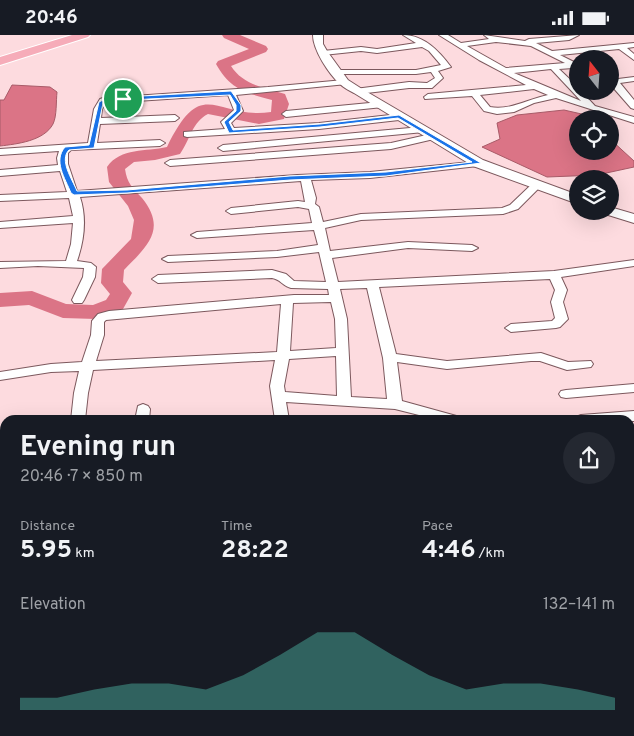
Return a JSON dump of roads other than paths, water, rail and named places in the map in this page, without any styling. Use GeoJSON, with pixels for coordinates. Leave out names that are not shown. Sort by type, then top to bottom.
{"type":"FeatureCollection","features":[{"type":"Feature","properties":{"kind":"main road"},"geometry":{"type":"LineString","coordinates":[[0,61],[68,37],[84,35]]}},
{"type":"Feature","properties":{"kind":"street"},"geometry":{"type":"LineString","coordinates":[[318,35],[318,44],[344,82],[399,117],[478,163],[569,197]]}},
{"type":"Feature","properties":{"kind":"street"},"geometry":{"type":"LineString","coordinates":[[336,71],[408,73],[434,71],[447,67],[432,49],[407,35]]}},
{"type":"Feature","properties":{"kind":"street"},"geometry":{"type":"LineString","coordinates":[[488,35],[496,40]]}},
{"type":"Feature","properties":{"kind":"street"},"geometry":{"type":"LineString","coordinates":[[460,45],[496,40],[526,42],[569,38],[576,35]]}},
{"type":"Feature","properties":{"kind":"street"},"geometry":{"type":"LineString","coordinates":[[623,35],[634,44]]}},
{"type":"Feature","properties":{"kind":"street"},"geometry":{"type":"LineString","coordinates":[[323,53],[361,49],[377,51],[423,44],[446,36],[504,71],[557,95],[594,109],[634,120]]}},
{"type":"Feature","properties":{"kind":"street"},"geometry":{"type":"LineString","coordinates":[[526,42],[569,62]]}},
{"type":"Feature","properties":{"kind":"street"},"geometry":{"type":"LineString","coordinates":[[553,53],[634,44]]}},
{"type":"Feature","properties":{"kind":"street"},"geometry":{"type":"LineString","coordinates":[[620,47],[634,58]]}},
{"type":"Feature","properties":{"kind":"street"},"geometry":{"type":"LineString","coordinates":[[504,71],[569,66]]}},
{"type":"Feature","properties":{"kind":"street"},"geometry":{"type":"LineString","coordinates":[[553,67],[594,109]]}},
{"type":"Feature","properties":{"kind":"street"},"geometry":{"type":"LineString","coordinates":[[358,91],[409,85],[429,86],[439,78],[434,71]]}},
{"type":"Feature","properties":{"kind":"street"},"geometry":{"type":"LineString","coordinates":[[619,81],[634,79]]}},
{"type":"Feature","properties":{"kind":"street"},"geometry":{"type":"LineString","coordinates":[[92,146],[100,103],[107,100],[268,91],[344,82]]}},
{"type":"Feature","properties":{"kind":"street"},"geometry":{"type":"LineString","coordinates":[[428,97],[475,94],[535,85]]}},
{"type":"Feature","properties":{"kind":"street"},"geometry":{"type":"LineString","coordinates":[[619,90],[634,106]]}},
{"type":"Feature","properties":{"kind":"street"},"geometry":{"type":"LineString","coordinates":[[231,93],[238,105],[235,115],[226,122],[231,132]]}},
{"type":"Feature","properties":{"kind":"street"},"geometry":{"type":"LineString","coordinates":[[475,94],[487,109],[497,111],[511,109],[531,101],[557,95]]}},
{"type":"Feature","properties":{"kind":"street"},"geometry":{"type":"LineString","coordinates":[[286,114],[380,105]]}},
{"type":"Feature","properties":{"kind":"street"},"geometry":{"type":"LineString","coordinates":[[187,134],[320,126],[399,117]]}},
{"type":"Feature","properties":{"kind":"street"},"geometry":{"type":"LineString","coordinates":[[96,121],[175,118]]}},
{"type":"Feature","properties":{"kind":"street"},"geometry":{"type":"LineString","coordinates":[[223,148],[426,133]]}},
{"type":"Feature","properties":{"kind":"street"},"geometry":{"type":"LineString","coordinates":[[170,163],[391,146],[426,133]]}},
{"type":"Feature","properties":{"kind":"street"},"geometry":{"type":"LineString","coordinates":[[0,152],[160,143]]}},
{"type":"Feature","properties":{"kind":"street"},"geometry":{"type":"LineString","coordinates":[[67,148],[62,158],[74,193],[78,219],[77,246],[71,263]]}},
{"type":"Feature","properties":{"kind":"street"},"geometry":{"type":"LineString","coordinates":[[287,155],[311,198],[310,205]]}},
{"type":"Feature","properties":{"kind":"street"},"geometry":{"type":"LineString","coordinates":[[0,198],[74,193],[127,192],[301,178],[386,174],[478,163]]}},
{"type":"Feature","properties":{"kind":"street"},"geometry":{"type":"LineString","coordinates":[[0,173],[64,168]]}},
{"type":"Feature","properties":{"kind":"street"},"geometry":{"type":"LineString","coordinates":[[197,235],[319,226],[361,217],[503,211],[514,207],[536,186]]}},
{"type":"Feature","properties":{"kind":"street"},"geometry":{"type":"LineString","coordinates":[[231,211],[298,205],[310,205],[315,209],[324,251],[336,292],[342,327],[344,401]]}},
{"type":"Feature","properties":{"kind":"street"},"geometry":{"type":"LineString","coordinates":[[619,214],[634,219]]}},
{"type":"Feature","properties":{"kind":"street"},"geometry":{"type":"LineString","coordinates":[[0,225],[78,219]]}},
{"type":"Feature","properties":{"kind":"street"},"geometry":{"type":"LineString","coordinates":[[168,259],[408,245],[472,248]]}},
{"type":"Feature","properties":{"kind":"street"},"geometry":{"type":"LineString","coordinates":[[0,265],[71,263],[87,265],[90,267],[89,277],[78,300]]}},
{"type":"Feature","properties":{"kind":"street"},"geometry":{"type":"LineString","coordinates":[[79,415],[86,367],[99,329],[98,321],[108,315],[287,300],[372,284],[554,275],[634,263]]}},
{"type":"Feature","properties":{"kind":"street"},"geometry":{"type":"LineString","coordinates":[[158,279],[272,274],[282,276],[291,284],[336,292]]}},
{"type":"Feature","properties":{"kind":"street"},"geometry":{"type":"LineString","coordinates":[[511,328],[560,322],[562,319],[557,302],[561,290],[554,275]]}},
{"type":"Feature","properties":{"kind":"street"},"geometry":{"type":"LineString","coordinates":[[372,284],[390,358],[395,405]]}},
{"type":"Feature","properties":{"kind":"street"},"geometry":{"type":"LineString","coordinates":[[281,415],[277,386],[283,354],[287,300]]}},
{"type":"Feature","properties":{"kind":"street"},"geometry":{"type":"LineString","coordinates":[[0,376],[31,370],[342,352]]}},
{"type":"Feature","properties":{"kind":"street"},"geometry":{"type":"LineString","coordinates":[[390,358],[413,359],[447,365],[541,357],[567,366],[586,364]]}},
{"type":"Feature","properties":{"kind":"street"},"geometry":{"type":"LineString","coordinates":[[566,394],[634,388]]}},
{"type":"Feature","properties":{"kind":"street"},"geometry":{"type":"LineString","coordinates":[[278,393],[282,397],[289,399],[308,398],[395,405],[439,415]]}},
{"type":"Feature","properties":{"kind":"waterway"},"geometry":{"type":"LineString","coordinates":[[0,300],[32,298],[63,311],[96,312],[115,304],[121,293],[112,283],[113,269],[141,241],[144,220],[137,205],[118,182],[116,167],[129,157],[155,155],[174,150],[185,127],[195,114],[206,109],[259,119],[278,116],[281,104],[279,97],[240,84],[233,79],[223,64],[261,49],[229,35]]}}]}
